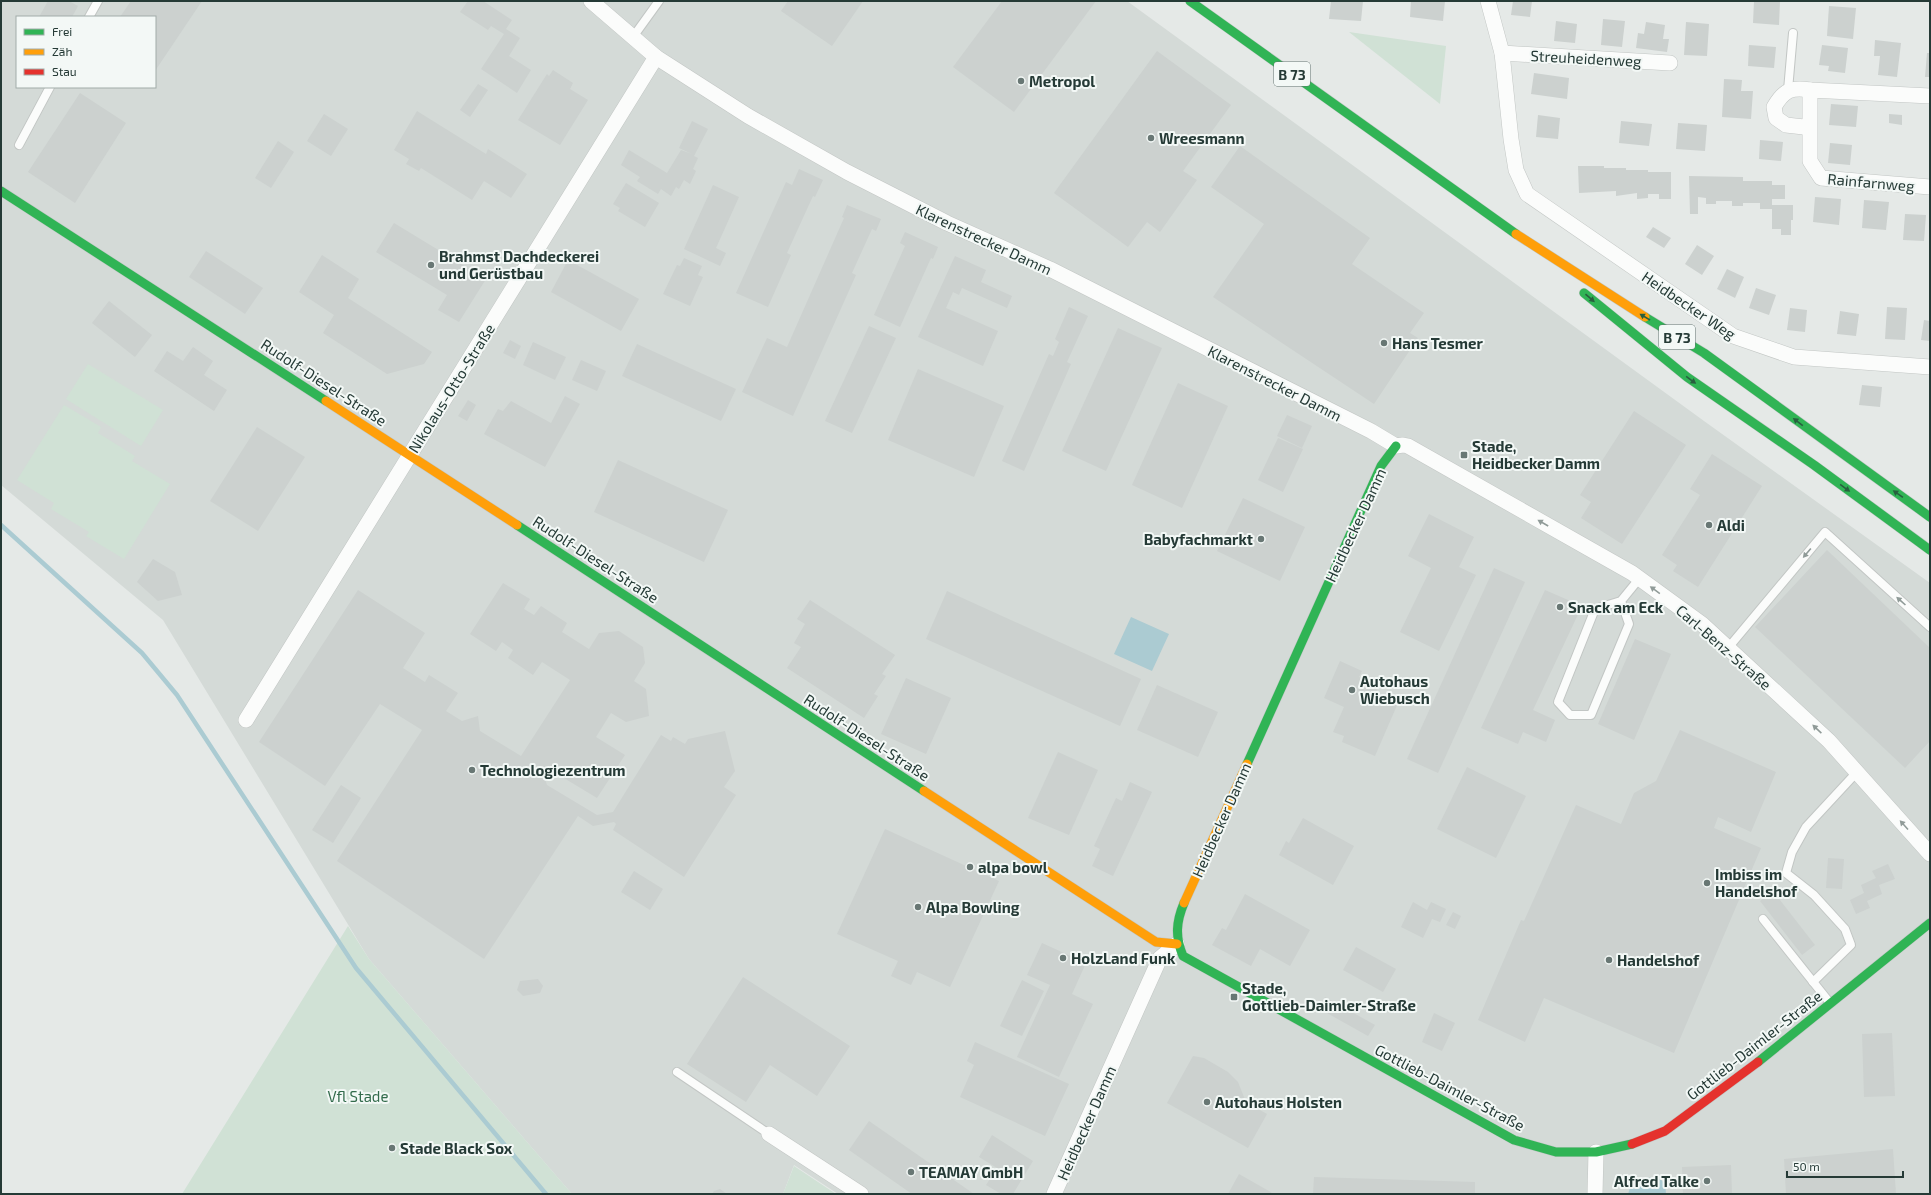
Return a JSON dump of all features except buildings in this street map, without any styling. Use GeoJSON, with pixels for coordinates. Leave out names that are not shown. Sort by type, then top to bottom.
{"type":"FeatureCollection","features":[{"type":"Feature","properties":{"kind":"street","name":"Klarenstrecker Damm"},"geometry":{"type":"LineString","coordinates":[[591,1],[656,57],[748,116],[852,175],[947,223],[1061,275],[1371,431],[1396,446]]}},
{"type":"Feature","properties":{"kind":"street","name":"B 73"},"geometry":{"type":"LineString","coordinates":[[1190,1],[1518,236],[1710,357],[1745,381],[1830,446],[1930,517]]}},
{"type":"Feature","properties":{"kind":"street"},"geometry":{"type":"LineString","coordinates":[[1488,1],[1502,53]]}},
{"type":"Feature","properties":{"kind":"street","name":"Streuheidenweg"},"geometry":{"type":"LineString","coordinates":[[1502,53],[1670,64]]}},
{"type":"Feature","properties":{"kind":"street","name":"Heidbecker Weg"},"geometry":{"type":"LineString","coordinates":[[1502,53],[1511,139],[1516,170],[1527,194],[1733,336],[1794,357],[1930,367]]}},
{"type":"Feature","properties":{"kind":"street","name":"Nikolaus-Otto-Straße"},"geometry":{"type":"LineString","coordinates":[[246,720],[656,57]]}},
{"type":"Feature","properties":{"kind":"street"},"geometry":{"type":"LineString","coordinates":[[1809,124],[1804,127],[1797,127],[1786,125],[1776,118],[1774,107],[1780,96],[1788,90],[1799,88],[1810,90],[1930,96]]}},
{"type":"Feature","properties":{"kind":"street","name":"Rainfarnweg"},"geometry":{"type":"LineString","coordinates":[[1810,90],[1810,161],[1821,178],[1930,187]]}},
{"type":"Feature","properties":{"kind":"street","name":"Rudolf-Diesel-Straße"},"geometry":{"type":"LineString","coordinates":[[1,191],[410,454],[1138,931],[1156,942],[1177,944]]}},
{"type":"Feature","properties":{"kind":"street","name":"B 73"},"geometry":{"type":"LineString","coordinates":[[1518,236],[1566,278]]}},
{"type":"Feature","properties":{"kind":"street","name":"B 73"},"geometry":{"type":"LineString","coordinates":[[1578,288],[1687,377],[1814,464],[1930,550]]}},
{"type":"Feature","properties":{"kind":"street","name":"Carl-Benz-Straße"},"geometry":{"type":"LineString","coordinates":[[1396,446],[1403,444],[1429,457],[1639,579],[1702,624],[1830,741],[1930,854]]}},
{"type":"Feature","properties":{"kind":"street","name":"Heidbecker Damm"},"geometry":{"type":"LineString","coordinates":[[1054,1194],[1160,958],[1177,944],[1178,922],[1242,774],[1381,466],[1396,446]]}},
{"type":"Feature","properties":{"kind":"street","name":"Gottlieb-Daimler-Straße"},"geometry":{"type":"LineString","coordinates":[[1177,944],[1183,956],[1194,963],[1514,1140],[1556,1152],[1596,1152],[1635,1143],[1665,1131],[1736,1079],[1927,926]]}},
{"type":"Feature","properties":{"kind":"street"},"geometry":{"type":"LineString","coordinates":[[769,1134],[861,1194]]}},
{"type":"Feature","properties":{"kind":"street"},"geometry":{"type":"LineString","coordinates":[[1595,1194],[1596,1152]]}},
{"type":"Feature","properties":{"kind":"lane"},"geometry":{"type":"LineString","coordinates":[[90,16],[98,1]]}},
{"type":"Feature","properties":{"kind":"lane"},"geometry":{"type":"LineString","coordinates":[[633,37],[659,1]]}},
{"type":"Feature","properties":{"kind":"lane"},"geometry":{"type":"LineString","coordinates":[[1788,90],[1793,33]]}},
{"type":"Feature","properties":{"kind":"lane"},"geometry":{"type":"LineString","coordinates":[[19,145],[49,88]]}},
{"type":"Feature","properties":{"kind":"lane"},"geometry":{"type":"LineString","coordinates":[[1728,648],[1825,532],[1930,627]]}},
{"type":"Feature","properties":{"kind":"lane"},"geometry":{"type":"LineString","coordinates":[[1621,601],[1629,624],[1591,715],[1570,715],[1558,702],[1595,609],[1621,601],[1639,579]]}},
{"type":"Feature","properties":{"kind":"lane"},"geometry":{"type":"LineString","coordinates":[[1813,982],[1851,945],[1845,929],[1814,895],[1786,873],[1792,852],[1806,827],[1857,772]]}},
{"type":"Feature","properties":{"kind":"lane"},"geometry":{"type":"LineString","coordinates":[[1764,919],[1830,1003]]}},
{"type":"Feature","properties":{"kind":"lane"},"geometry":{"type":"LineString","coordinates":[[1927,926],[1930,937]]}},
{"type":"Feature","properties":{"kind":"lane"},"geometry":{"type":"LineString","coordinates":[[677,1072],[769,1134]]}},
{"type":"Feature","properties":{"kind":"shaded area"},"geometry":{"type":"Polygon","coordinates":[[[1,1],[1127,1],[1704,421],[1930,583],[1930,1194],[838,1194],[794,1165],[783,1194],[572,1194],[369,959],[163,620],[1,485],[1,1]]]}},
{"type":"Feature","properties":{"kind":"green space"},"geometry":{"type":"Polygon","coordinates":[[[1349,32],[1446,46],[1440,104],[1349,32]]]}},
{"type":"Feature","properties":{"kind":"green space"},"geometry":{"type":"Polygon","coordinates":[[[88,364],[163,410],[141,446],[66,399],[88,364]]]}},
{"type":"Feature","properties":{"kind":"green space"},"geometry":{"type":"Polygon","coordinates":[[[64,405],[101,427],[98,433],[135,456],[132,461],[170,484],[124,559],[86,536],[89,532],[51,509],[54,503],[17,480],[64,405]]]}},
{"type":"Feature","properties":{"kind":"green space","name":"Vfl Stade"},"geometry":{"type":"Polygon","coordinates":[[[348,926],[369,959],[572,1194],[182,1194],[348,926]]]}},
{"type":"Feature","properties":{"kind":"green space"},"geometry":{"type":"Polygon","coordinates":[[[794,1166],[836,1194],[783,1194],[794,1166]]]}},
{"type":"Feature","properties":{"kind":"water"},"geometry":{"type":"Polygon","coordinates":[[[1131,617],[1169,634],[1152,671],[1114,654],[1131,617]]]}},
{"type":"Feature","properties":{"kind":"water"},"geometry":{"type":"Polygon","coordinates":[[[1639,1178],[1658,1178],[1664,1183],[1666,1194],[1628,1194],[1632,1182],[1639,1178]]]}},
{"type":"Feature","properties":{"kind":"waterway"},"geometry":{"type":"LineString","coordinates":[[1,525],[142,653],[177,695],[356,968],[546,1194]]}},
{"type":"Feature","properties":{"kind":"traffic: fast"},"geometry":{"type":"LineString","coordinates":[[1190,1],[1516,234]]}},
{"type":"Feature","properties":{"kind":"traffic: fast"},"geometry":{"type":"LineString","coordinates":[[1,191],[326,401]]}},
{"type":"Feature","properties":{"kind":"traffic: fast"},"geometry":{"type":"LineString","coordinates":[[1584,293],[1687,377],[1814,465],[1930,550]]}},
{"type":"Feature","properties":{"kind":"traffic: fast"},"geometry":{"type":"LineString","coordinates":[[1645,317],[1704,353],[1930,517]]}},
{"type":"Feature","properties":{"kind":"traffic: fast"},"geometry":{"type":"LineString","coordinates":[[1247,764],[1381,466],[1396,446]]}},
{"type":"Feature","properties":{"kind":"traffic: fast"},"geometry":{"type":"LineString","coordinates":[[517,525],[924,791]]}},
{"type":"Feature","properties":{"kind":"traffic: fast"},"geometry":{"type":"LineString","coordinates":[[1184,903],[1178,923],[1178,936],[1180,949],[1183,956],[1514,1140],[1556,1152],[1596,1152],[1632,1144]]}},
{"type":"Feature","properties":{"kind":"traffic: fast"},"geometry":{"type":"LineString","coordinates":[[1758,1062],[1930,923]]}},
{"type":"Feature","properties":{"kind":"traffic: slow"},"geometry":{"type":"LineString","coordinates":[[1516,234],[1645,317]]}},
{"type":"Feature","properties":{"kind":"traffic: slow"},"geometry":{"type":"LineString","coordinates":[[326,401],[517,525]]}},
{"type":"Feature","properties":{"kind":"traffic: slow"},"geometry":{"type":"LineString","coordinates":[[1184,903],[1247,764]]}},
{"type":"Feature","properties":{"kind":"traffic: slow"},"geometry":{"type":"LineString","coordinates":[[924,791],[1156,942],[1177,944]]}},
{"type":"Feature","properties":{"kind":"traffic: jam"},"geometry":{"type":"LineString","coordinates":[[1632,1144],[1665,1131],[1758,1062]]}},
{"type":"Feature","properties":{"kind":"place","name":"Metropol"},"geometry":{"type":"Point","coordinates":[1021,81]}},
{"type":"Feature","properties":{"kind":"place","name":"Wreesmann"},"geometry":{"type":"Point","coordinates":[1151,138]}},
{"type":"Feature","properties":{"kind":"place","name":"Brahmst Dachdeckerei und Gerüstbau"},"geometry":{"type":"Point","coordinates":[431,265]}},
{"type":"Feature","properties":{"kind":"place","name":"Hans Tesmer"},"geometry":{"type":"Point","coordinates":[1384,343]}},
{"type":"Feature","properties":{"kind":"place","name":"Stade, Heidbecker Damm"},"geometry":{"type":"Point","coordinates":[1464,455]}},
{"type":"Feature","properties":{"kind":"place","name":"Aldi"},"geometry":{"type":"Point","coordinates":[1709,525]}},
{"type":"Feature","properties":{"kind":"place","name":"Babyfachmarkt"},"geometry":{"type":"Point","coordinates":[1261,539]}},
{"type":"Feature","properties":{"kind":"place","name":"Snack am Eck"},"geometry":{"type":"Point","coordinates":[1560,607]}},
{"type":"Feature","properties":{"kind":"place","name":"Autohaus Wiebusch"},"geometry":{"type":"Point","coordinates":[1352,690]}},
{"type":"Feature","properties":{"kind":"place","name":"Technologiezentrum"},"geometry":{"type":"Point","coordinates":[472,770]}},
{"type":"Feature","properties":{"kind":"place","name":"alpa bowl"},"geometry":{"type":"Point","coordinates":[970,867]}},
{"type":"Feature","properties":{"kind":"place","name":"Imbiss im Handelshof"},"geometry":{"type":"Point","coordinates":[1707,883]}},
{"type":"Feature","properties":{"kind":"place","name":"Alpa Bowling"},"geometry":{"type":"Point","coordinates":[918,907]}},
{"type":"Feature","properties":{"kind":"place","name":"HolzLand Funk"},"geometry":{"type":"Point","coordinates":[1063,958]}},
{"type":"Feature","properties":{"kind":"place","name":"Handelshof"},"geometry":{"type":"Point","coordinates":[1609,960]}},
{"type":"Feature","properties":{"kind":"place","name":"Stade, Gottlieb-Daimler-Straße"},"geometry":{"type":"Point","coordinates":[1234,997]}},
{"type":"Feature","properties":{"kind":"place","name":"Autohaus Holsten"},"geometry":{"type":"Point","coordinates":[1207,1102]}},
{"type":"Feature","properties":{"kind":"place","name":"Stade Black Sox"},"geometry":{"type":"Point","coordinates":[392,1148]}},
{"type":"Feature","properties":{"kind":"place","name":"TEAMAY GmbH"},"geometry":{"type":"Point","coordinates":[911,1172]}},
{"type":"Feature","properties":{"kind":"place","name":"Alfred Talke"},"geometry":{"type":"Point","coordinates":[1707,1181]}}]}
